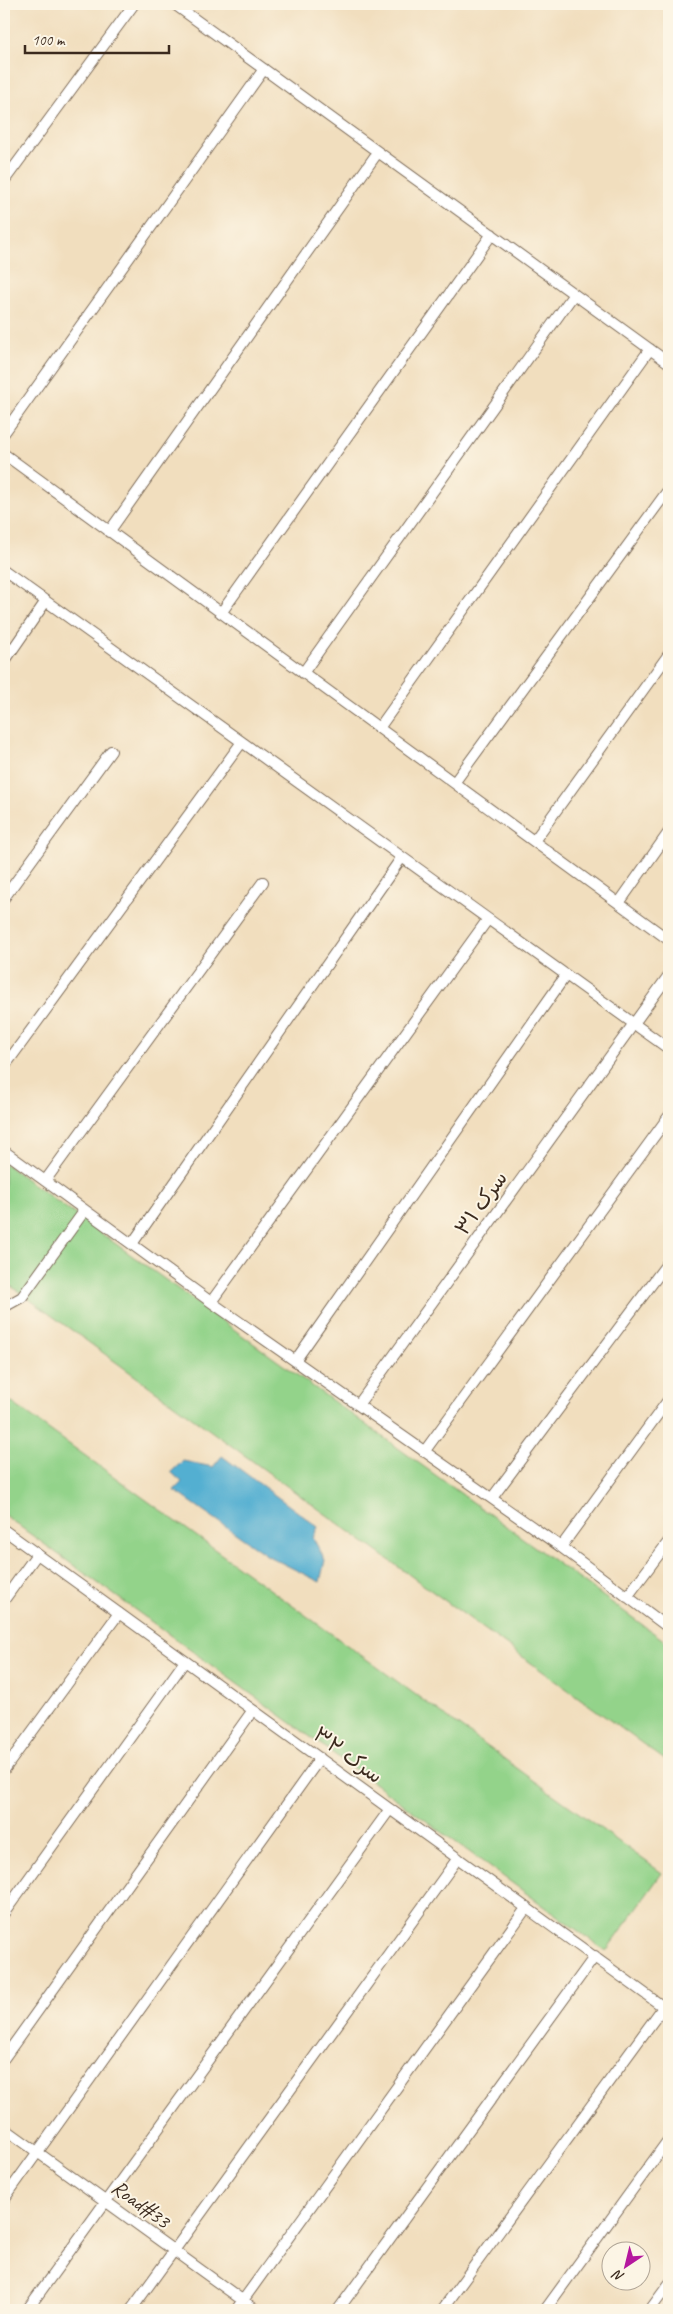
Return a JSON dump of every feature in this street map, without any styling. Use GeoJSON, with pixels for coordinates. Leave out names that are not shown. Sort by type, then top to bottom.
{"type":"FeatureCollection","features":[{"type":"Feature","properties":{"kind":"street"},"geometry":{"type":"LineString","coordinates":[[4,181],[134,4]]}},
{"type":"Feature","properties":{"kind":"street"},"geometry":{"type":"LineString","coordinates":[[174,4],[650,349],[668,358]]}},
{"type":"Feature","properties":{"kind":"street"},"geometry":{"type":"LineString","coordinates":[[4,433],[264,69]]}},
{"type":"Feature","properties":{"kind":"street"},"geometry":{"type":"LineString","coordinates":[[109,532],[378,152]]}},
{"type":"Feature","properties":{"kind":"street"},"geometry":{"type":"LineString","coordinates":[[221,613],[492,234]]}},
{"type":"Feature","properties":{"kind":"street"},"geometry":{"type":"LineString","coordinates":[[303,672],[574,294]]}},
{"type":"Feature","properties":{"kind":"street"},"geometry":{"type":"LineString","coordinates":[[379,728],[650,349]]}},
{"type":"Feature","properties":{"kind":"street"},"geometry":{"type":"LineString","coordinates":[[4,454],[669,940]]}},
{"type":"Feature","properties":{"kind":"street"},"geometry":{"type":"LineString","coordinates":[[454,783],[669,489]]}},
{"type":"Feature","properties":{"kind":"street"},"geometry":{"type":"LineString","coordinates":[[4,571],[669,1049]]}},
{"type":"Feature","properties":{"kind":"street"},"geometry":{"type":"LineString","coordinates":[[4,662],[46,602]]}},
{"type":"Feature","properties":{"kind":"street"},"geometry":{"type":"LineString","coordinates":[[534,842],[669,654]]}},
{"type":"Feature","properties":{"kind":"street"},"geometry":{"type":"LineString","coordinates":[[4,1067],[242,742]]}},
{"type":"Feature","properties":{"kind":"street"},"geometry":{"type":"LineString","coordinates":[[4,898],[111,751]]}},
{"type":"Feature","properties":{"kind":"street"},"geometry":{"type":"LineString","coordinates":[[619,904],[669,832]]}},
{"type":"Feature","properties":{"kind":"street"},"geometry":{"type":"LineString","coordinates":[[132,1244],[402,857]]}},
{"type":"Feature","properties":{"kind":"street"},"geometry":{"type":"LineString","coordinates":[[45,1181],[263,882]]}},
{"type":"Feature","properties":{"kind":"street"},"geometry":{"type":"LineString","coordinates":[[211,1302],[488,919]]}},
{"type":"Feature","properties":{"kind":"street"},"geometry":{"type":"LineString","coordinates":[[295,1361],[566,975]]}},
{"type":"Feature","properties":{"kind":"street","name":"سرک ۳۱"},"geometry":{"type":"LineString","coordinates":[[358,1405],[669,975]]}},
{"type":"Feature","properties":{"kind":"street"},"geometry":{"type":"LineString","coordinates":[[424,1452],[669,1116]]}},
{"type":"Feature","properties":{"kind":"street"},"geometry":{"type":"LineString","coordinates":[[4,1151],[211,1302],[561,1547],[669,1628]]}},
{"type":"Feature","properties":{"kind":"street"},"geometry":{"type":"LineString","coordinates":[[4,1307],[22,1298],[85,1210]]}},
{"type":"Feature","properties":{"kind":"street"},"geometry":{"type":"LineString","coordinates":[[492,1498],[669,1261]]}},
{"type":"Feature","properties":{"kind":"street"},"geometry":{"type":"LineString","coordinates":[[561,1547],[669,1399]]}},
{"type":"Feature","properties":{"kind":"street","name":"سرک ۳۲"},"geometry":{"type":"LineString","coordinates":[[4,1530],[666,2008]]}},
{"type":"Feature","properties":{"kind":"street"},"geometry":{"type":"LineString","coordinates":[[627,1597],[669,1541]]}},
{"type":"Feature","properties":{"kind":"street"},"geometry":{"type":"LineString","coordinates":[[4,1600],[37,1554]]}},
{"type":"Feature","properties":{"kind":"street"},"geometry":{"type":"LineString","coordinates":[[4,1770],[119,1613]]}},
{"type":"Feature","properties":{"kind":"street"},"geometry":{"type":"LineString","coordinates":[[4,1912],[185,1661]]}},
{"type":"Feature","properties":{"kind":"street"},"geometry":{"type":"LineString","coordinates":[[4,2058],[253,1710]]}},
{"type":"Feature","properties":{"kind":"street"},"geometry":{"type":"LineString","coordinates":[[4,2199],[320,1758]]}},
{"type":"Feature","properties":{"kind":"street"},"geometry":{"type":"LineString","coordinates":[[28,2310],[390,1809]]}},
{"type":"Feature","properties":{"kind":"street"},"geometry":{"type":"LineString","coordinates":[[131,2310],[458,1858]]}},
{"type":"Feature","properties":{"kind":"street"},"geometry":{"type":"LineString","coordinates":[[236,2310],[527,1907]]}},
{"type":"Feature","properties":{"kind":"street"},"geometry":{"type":"LineString","coordinates":[[338,2310],[595,1956]]}},
{"type":"Feature","properties":{"kind":"street"},"geometry":{"type":"LineString","coordinates":[[442,2310],[666,2008]]}},
{"type":"Feature","properties":{"kind":"street","name":"Road#33"},"geometry":{"type":"LineString","coordinates":[[4,2128],[256,2310]]}},
{"type":"Feature","properties":{"kind":"street"},"geometry":{"type":"LineString","coordinates":[[545,2310],[669,2139]]}},
{"type":"Feature","properties":{"kind":"street"},"geometry":{"type":"LineString","coordinates":[[650,2310],[669,2284]]}},
{"type":"Feature","properties":{"kind":"green space"},"geometry":{"type":"Polygon","coordinates":[[[4,1163],[669,1644],[669,1763],[4,1281],[4,1163]]]}},
{"type":"Feature","properties":{"kind":"green space"},"geometry":{"type":"Polygon","coordinates":[[[4,1397],[662,1873],[606,1951],[4,1515],[4,1397]]]}},
{"type":"Feature","properties":{"kind":"water"},"geometry":{"type":"Polygon","coordinates":[[[222,1456],[318,1527],[313,1538],[325,1560],[320,1582],[268,1556],[174,1490],[182,1482],[171,1472],[183,1461],[213,1467],[222,1456]]]}}]}
